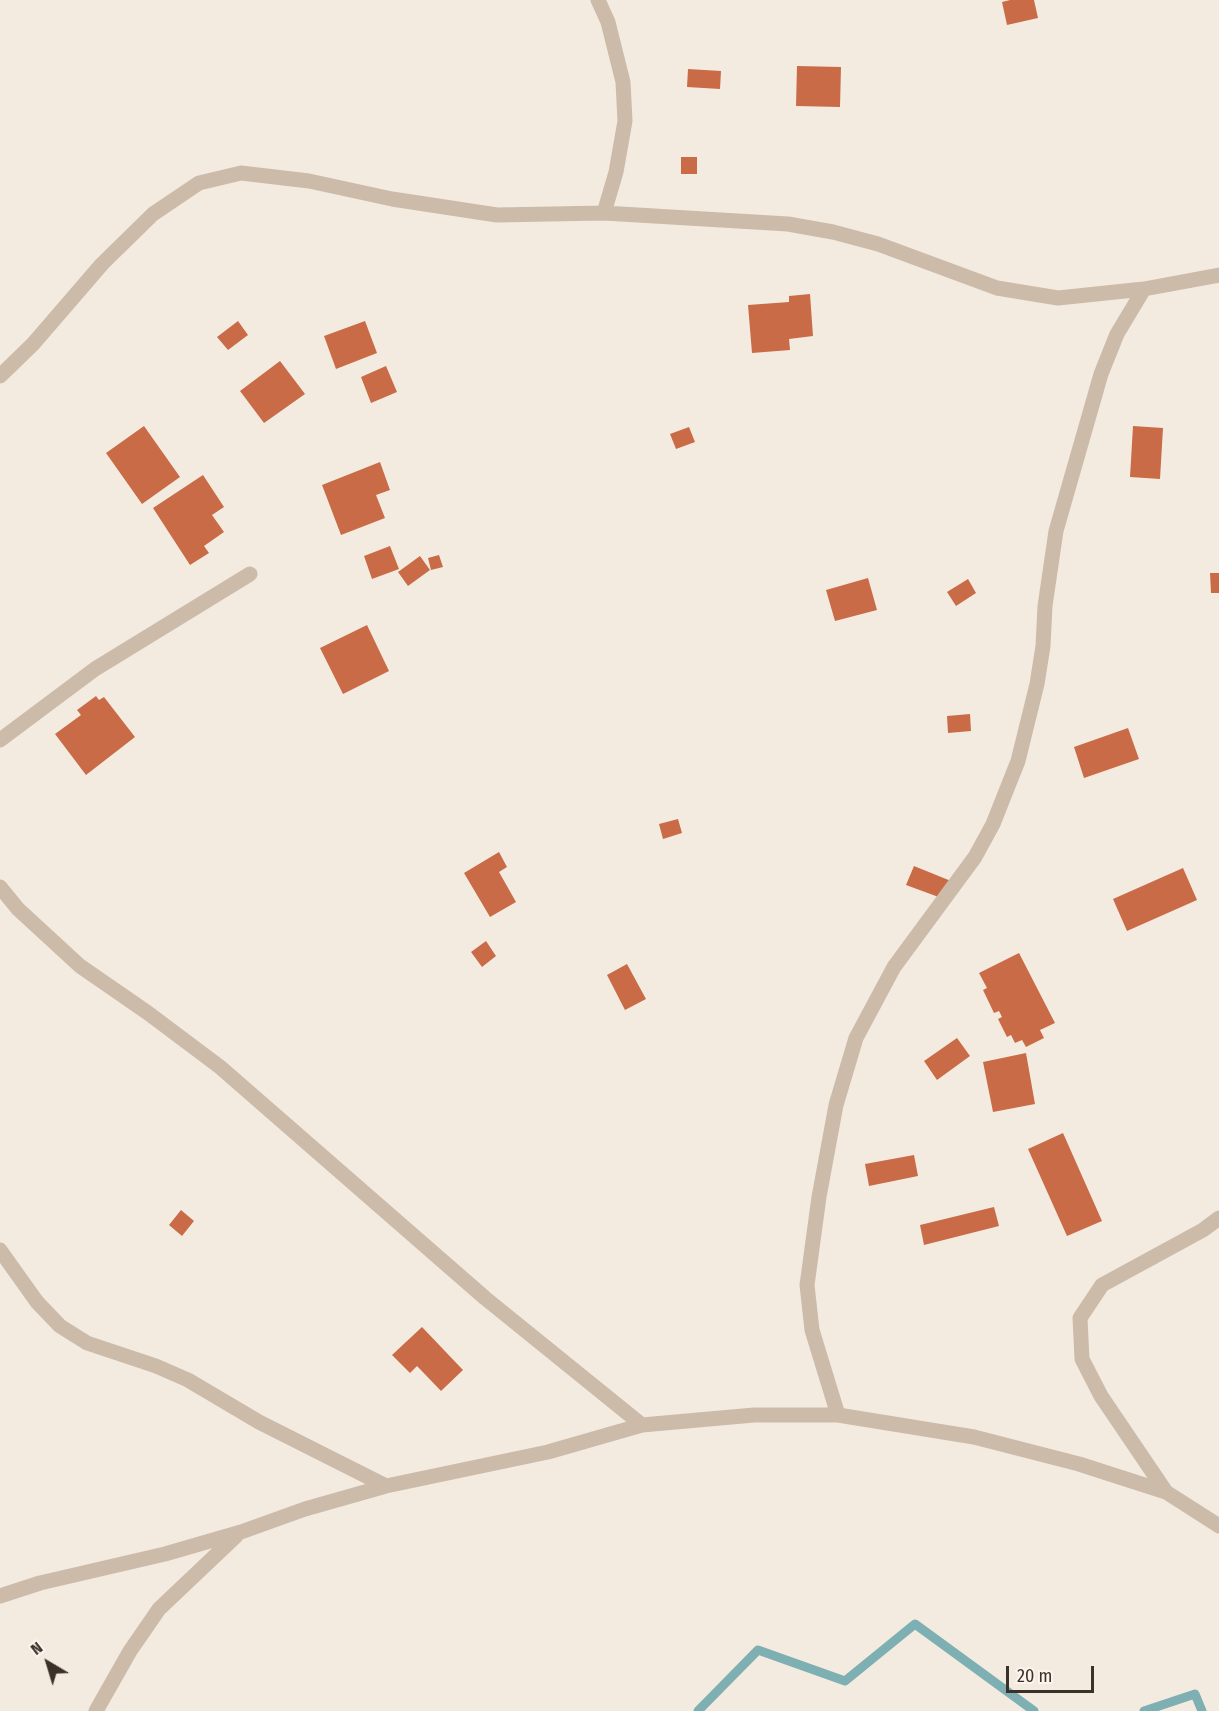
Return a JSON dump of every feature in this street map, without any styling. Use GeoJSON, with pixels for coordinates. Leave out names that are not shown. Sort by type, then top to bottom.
{"type":"FeatureCollection","features":[{"type":"Feature","properties":{"kind":"street"},"geometry":{"type":"LineString","coordinates":[[598,0],[608,22],[623,82],[625,121],[616,171],[604,213]]}},
{"type":"Feature","properties":{"kind":"street"},"geometry":{"type":"LineString","coordinates":[[0,376],[33,344],[102,264],[153,214],[199,183],[241,173],[309,181],[392,199],[497,215],[604,213],[788,224],[833,232],[878,244],[997,288],[1058,298],[1144,289],[1219,275]]}},
{"type":"Feature","properties":{"kind":"street"},"geometry":{"type":"LineString","coordinates":[[838,1415],[812,1330],[807,1285],[819,1197],[836,1105],[856,1038],[894,967],[975,857],[993,824],[1018,761],[1037,684],[1056,531],[1101,374],[1117,334],[1144,289]]}},
{"type":"Feature","properties":{"kind":"street"},"geometry":{"type":"LineString","coordinates":[[0,740],[95,669],[250,574]]}},
{"type":"Feature","properties":{"kind":"street"},"geometry":{"type":"LineString","coordinates":[[0,887],[18,909],[80,966],[220,1067],[484,1298],[642,1425]]}},
{"type":"Feature","properties":{"kind":"street"},"geometry":{"type":"LineString","coordinates":[[1166,1492],[1101,1396],[1082,1359],[1080,1318],[1102,1286],[1203,1230],[1219,1218]]}},
{"type":"Feature","properties":{"kind":"street"},"geometry":{"type":"LineString","coordinates":[[0,1250],[37,1302],[60,1326],[87,1343],[156,1366],[188,1380],[259,1422],[386,1486]]}},
{"type":"Feature","properties":{"kind":"street"},"geometry":{"type":"LineString","coordinates":[[0,1596],[40,1583],[165,1554],[241,1532],[305,1509],[386,1486],[548,1452],[642,1425],[754,1415],[838,1415],[974,1437],[1079,1464],[1166,1492],[1219,1526]]}},
{"type":"Feature","properties":{"kind":"street"},"geometry":{"type":"LineString","coordinates":[[96,1711],[130,1652],[159,1609],[241,1532]]}},
{"type":"Feature","properties":{"kind":"building"},"geometry":{"type":"Polygon","coordinates":[[[1034,0],[1038,18],[1007,25],[1002,2],[1034,0]]]}},
{"type":"Feature","properties":{"kind":"building"},"geometry":{"type":"Polygon","coordinates":[[[797,66],[841,67],[840,107],[796,106],[797,66]]]}},
{"type":"Feature","properties":{"kind":"building"},"geometry":{"type":"Polygon","coordinates":[[[688,69],[721,71],[720,89],[687,87],[688,69]]]}},
{"type":"Feature","properties":{"kind":"building"},"geometry":{"type":"Polygon","coordinates":[[[681,157],[697,157],[697,174],[681,174],[681,157]]]}},
{"type":"Feature","properties":{"kind":"building"},"geometry":{"type":"Polygon","coordinates":[[[810,294],[813,336],[789,339],[790,350],[752,353],[748,305],[789,302],[789,296],[810,294]]]}},
{"type":"Feature","properties":{"kind":"building"},"geometry":{"type":"Polygon","coordinates":[[[238,321],[248,335],[228,350],[217,337],[238,321]]]}},
{"type":"Feature","properties":{"kind":"building"},"geometry":{"type":"Polygon","coordinates":[[[365,321],[377,353],[336,369],[324,336],[365,321]]]}},
{"type":"Feature","properties":{"kind":"building"},"geometry":{"type":"Polygon","coordinates":[[[280,361],[305,394],[264,423],[240,391],[280,361]]]}},
{"type":"Feature","properties":{"kind":"building"},"geometry":{"type":"Polygon","coordinates":[[[386,366],[397,392],[371,403],[361,377],[386,366]]]}},
{"type":"Feature","properties":{"kind":"building"},"geometry":{"type":"Polygon","coordinates":[[[144,426],[180,477],[142,504],[106,453],[144,426]]]}},
{"type":"Feature","properties":{"kind":"building"},"geometry":{"type":"Polygon","coordinates":[[[1133,426],[1163,428],[1160,479],[1130,477],[1133,426]]]}},
{"type":"Feature","properties":{"kind":"building"},"geometry":{"type":"Polygon","coordinates":[[[689,427],[695,442],[676,449],[670,434],[689,427]]]}},
{"type":"Feature","properties":{"kind":"building"},"geometry":{"type":"Polygon","coordinates":[[[380,462],[390,490],[376,495],[385,518],[341,535],[322,485],[380,462]]]}},
{"type":"Feature","properties":{"kind":"building"},"geometry":{"type":"Polygon","coordinates":[[[203,475],[224,507],[212,515],[224,532],[204,546],[209,553],[190,565],[153,508],[203,475]]]}},
{"type":"Feature","properties":{"kind":"building"},"geometry":{"type":"Polygon","coordinates":[[[390,546],[399,569],[372,579],[364,556],[390,546]]]}},
{"type":"Feature","properties":{"kind":"building"},"geometry":{"type":"Polygon","coordinates":[[[439,555],[443,567],[431,570],[428,558],[439,555]]]}},
{"type":"Feature","properties":{"kind":"building"},"geometry":{"type":"Polygon","coordinates":[[[420,556],[430,570],[408,586],[398,572],[420,556]]]}},
{"type":"Feature","properties":{"kind":"building"},"geometry":{"type":"Polygon","coordinates":[[[1210,573],[1219,573],[1219,593],[1211,593],[1210,573]]]}},
{"type":"Feature","properties":{"kind":"building"},"geometry":{"type":"Polygon","coordinates":[[[868,578],[877,610],[835,621],[826,590],[868,578]]]}},
{"type":"Feature","properties":{"kind":"building"},"geometry":{"type":"Polygon","coordinates":[[[968,579],[976,593],[956,606],[947,592],[968,579]]]}},
{"type":"Feature","properties":{"kind":"building"},"geometry":{"type":"Polygon","coordinates":[[[367,625],[389,671],[343,694],[320,648],[367,625]]]}},
{"type":"Feature","properties":{"kind":"building"},"geometry":{"type":"Polygon","coordinates":[[[96,696],[99,700],[104,697],[135,737],[86,775],[55,734],[81,715],[77,710],[96,696]]]}},
{"type":"Feature","properties":{"kind":"building"},"geometry":{"type":"Polygon","coordinates":[[[970,714],[971,731],[948,733],[947,716],[970,714]]]}},
{"type":"Feature","properties":{"kind":"building"},"geometry":{"type":"Polygon","coordinates":[[[1128,728],[1139,759],[1084,778],[1074,747],[1128,728]]]}},
{"type":"Feature","properties":{"kind":"building"},"geometry":{"type":"Polygon","coordinates":[[[678,819],[682,833],[663,839],[659,824],[678,819]]]}},
{"type":"Feature","properties":{"kind":"building"},"geometry":{"type":"Polygon","coordinates":[[[499,852],[507,867],[499,872],[516,902],[490,917],[464,873],[499,852]]]}},
{"type":"Feature","properties":{"kind":"building"},"geometry":{"type":"Polygon","coordinates":[[[914,866],[951,881],[944,899],[906,885],[914,866]]]}},
{"type":"Feature","properties":{"kind":"building"},"geometry":{"type":"Polygon","coordinates":[[[1183,868],[1197,900],[1127,931],[1113,899],[1183,868]]]}},
{"type":"Feature","properties":{"kind":"building"},"geometry":{"type":"Polygon","coordinates":[[[486,941],[496,956],[482,967],[471,952],[486,941]]]}},
{"type":"Feature","properties":{"kind":"building"},"geometry":{"type":"Polygon","coordinates":[[[1019,953],[1055,1023],[1040,1030],[1044,1038],[1026,1047],[1022,1040],[1015,1043],[1011,1035],[1007,1037],[998,1019],[1002,1017],[999,1011],[994,1013],[983,990],[987,988],[979,973],[1019,953]]]}},
{"type":"Feature","properties":{"kind":"building"},"geometry":{"type":"Polygon","coordinates":[[[627,964],[646,999],[625,1010],[607,975],[627,964]]]}},
{"type":"Feature","properties":{"kind":"building"},"geometry":{"type":"Polygon","coordinates":[[[957,1038],[970,1056],[937,1080],[924,1061],[957,1038]]]}},
{"type":"Feature","properties":{"kind":"building"},"geometry":{"type":"Polygon","coordinates":[[[1026,1053],[1035,1104],[993,1112],[983,1062],[1026,1053]]]}},
{"type":"Feature","properties":{"kind":"building"},"geometry":{"type":"Polygon","coordinates":[[[1063,1133],[1102,1221],[1067,1236],[1028,1149],[1063,1133]]]}},
{"type":"Feature","properties":{"kind":"building"},"geometry":{"type":"Polygon","coordinates":[[[914,1155],[918,1176],[869,1186],[865,1164],[914,1155]]]}},
{"type":"Feature","properties":{"kind":"building"},"geometry":{"type":"Polygon","coordinates":[[[994,1207],[999,1226],[924,1245],[920,1225],[994,1207]]]}},
{"type":"Feature","properties":{"kind":"building"},"geometry":{"type":"Polygon","coordinates":[[[181,1210],[194,1221],[182,1236],[169,1225],[181,1210]]]}},
{"type":"Feature","properties":{"kind":"building"},"geometry":{"type":"Polygon","coordinates":[[[422,1327],[463,1370],[441,1391],[417,1366],[410,1373],[392,1355],[422,1327]]]}},
{"type":"Feature","properties":{"kind":"waterway"},"geometry":{"type":"LineString","coordinates":[[698,1711],[758,1650],[845,1681],[915,1624],[1034,1711]]}},
{"type":"Feature","properties":{"kind":"waterway"},"geometry":{"type":"LineString","coordinates":[[1144,1711],[1195,1694],[1202,1711]]}}]}
